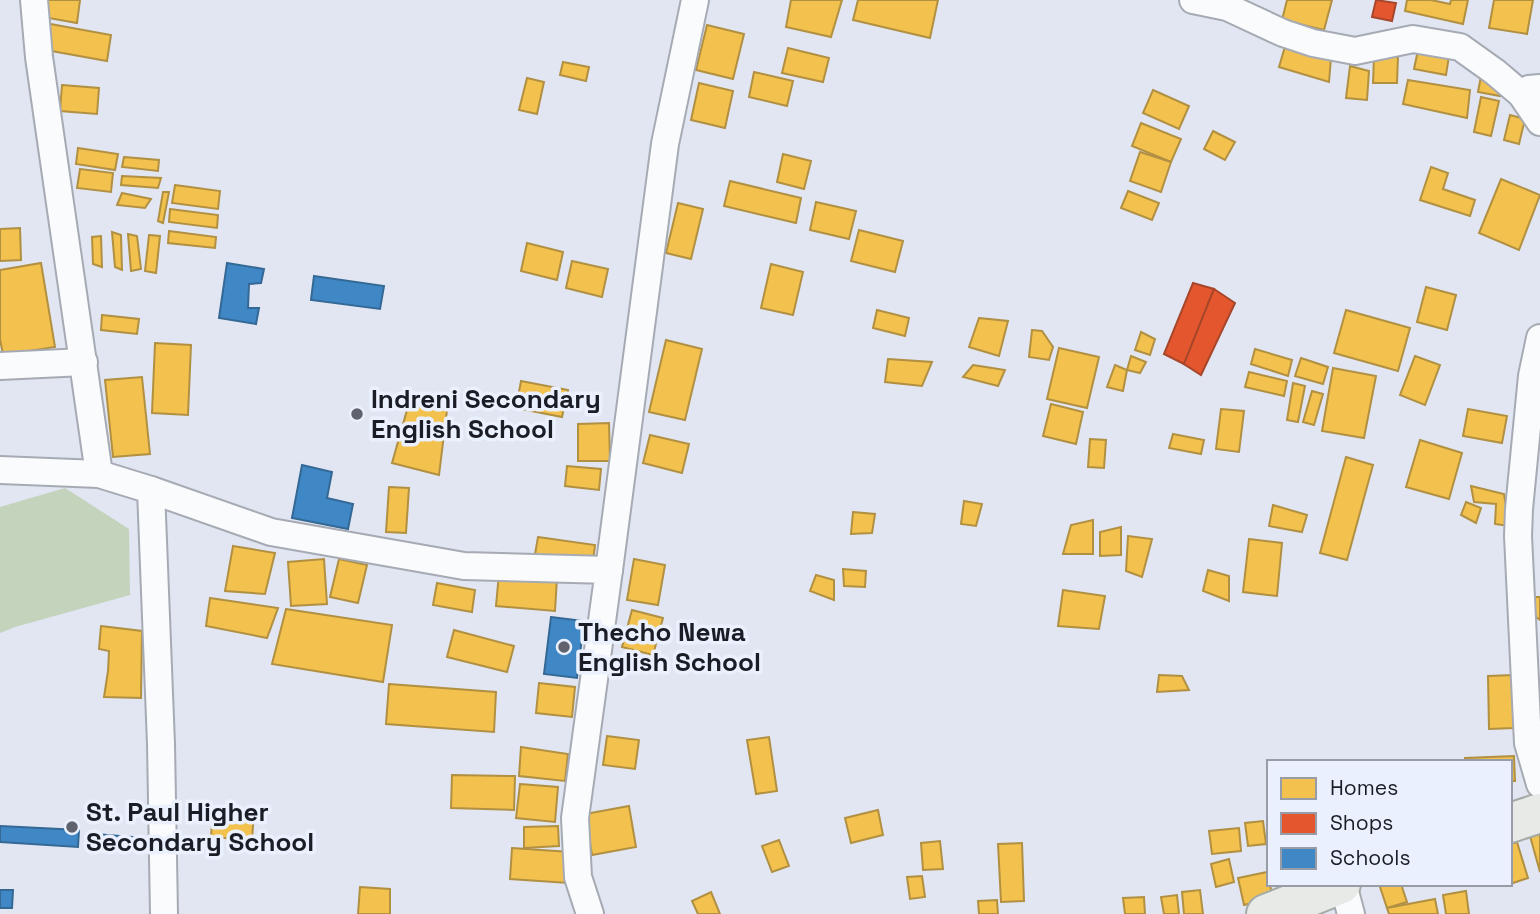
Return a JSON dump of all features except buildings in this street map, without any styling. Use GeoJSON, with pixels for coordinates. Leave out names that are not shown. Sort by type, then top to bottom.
{"type":"FeatureCollection","features":[{"type":"Feature","properties":{"kind":"main road"},"geometry":{"type":"LineString","coordinates":[[1512,822],[1540,813]]}},
{"type":"Feature","properties":{"kind":"main road"},"geometry":{"type":"LineString","coordinates":[[1266,914],[1337,886]]}},
{"type":"Feature","properties":{"kind":"street"},"geometry":{"type":"LineString","coordinates":[[34,0],[39,57],[99,474]]}},
{"type":"Feature","properties":{"kind":"street"},"geometry":{"type":"LineString","coordinates":[[590,914],[578,877],[575,818],[664,144],[695,0]]}},
{"type":"Feature","properties":{"kind":"street"},"geometry":{"type":"LineString","coordinates":[[1192,0],[1227,7],[1283,33],[1312,43],[1355,51],[1413,39],[1460,47],[1531,91],[1540,122]]}},
{"type":"Feature","properties":{"kind":"street"},"geometry":{"type":"LineString","coordinates":[[1540,338],[1532,376],[1518,509],[1528,743],[1540,784]]}},
{"type":"Feature","properties":{"kind":"street"},"geometry":{"type":"LineString","coordinates":[[0,366],[84,362]]}},
{"type":"Feature","properties":{"kind":"street"},"geometry":{"type":"LineString","coordinates":[[0,470],[99,474],[271,532],[464,566],[609,570]]}},
{"type":"Feature","properties":{"kind":"street"},"geometry":{"type":"LineString","coordinates":[[151,491],[162,744],[164,914]]}},
{"type":"Feature","properties":{"kind":"street"},"geometry":{"type":"LineString","coordinates":[[1343,886],[1351,914]]}},
{"type":"Feature","properties":{"kind":"green space"},"geometry":{"type":"Polygon","coordinates":[[[65,488],[129,529],[130,595],[0,633],[0,507],[65,488]]]}},
{"type":"Feature","properties":{"kind":"place","name":"Indreni Secondary English School"},"geometry":{"type":"Point","coordinates":[357,414]}},
{"type":"Feature","properties":{"kind":"place","name":"Thecho Newa English School"},"geometry":{"type":"Point","coordinates":[564,647]}},
{"type":"Feature","properties":{"kind":"place","name":"St. Paul Higher Secondary School"},"geometry":{"type":"Point","coordinates":[72,827]}}]}
